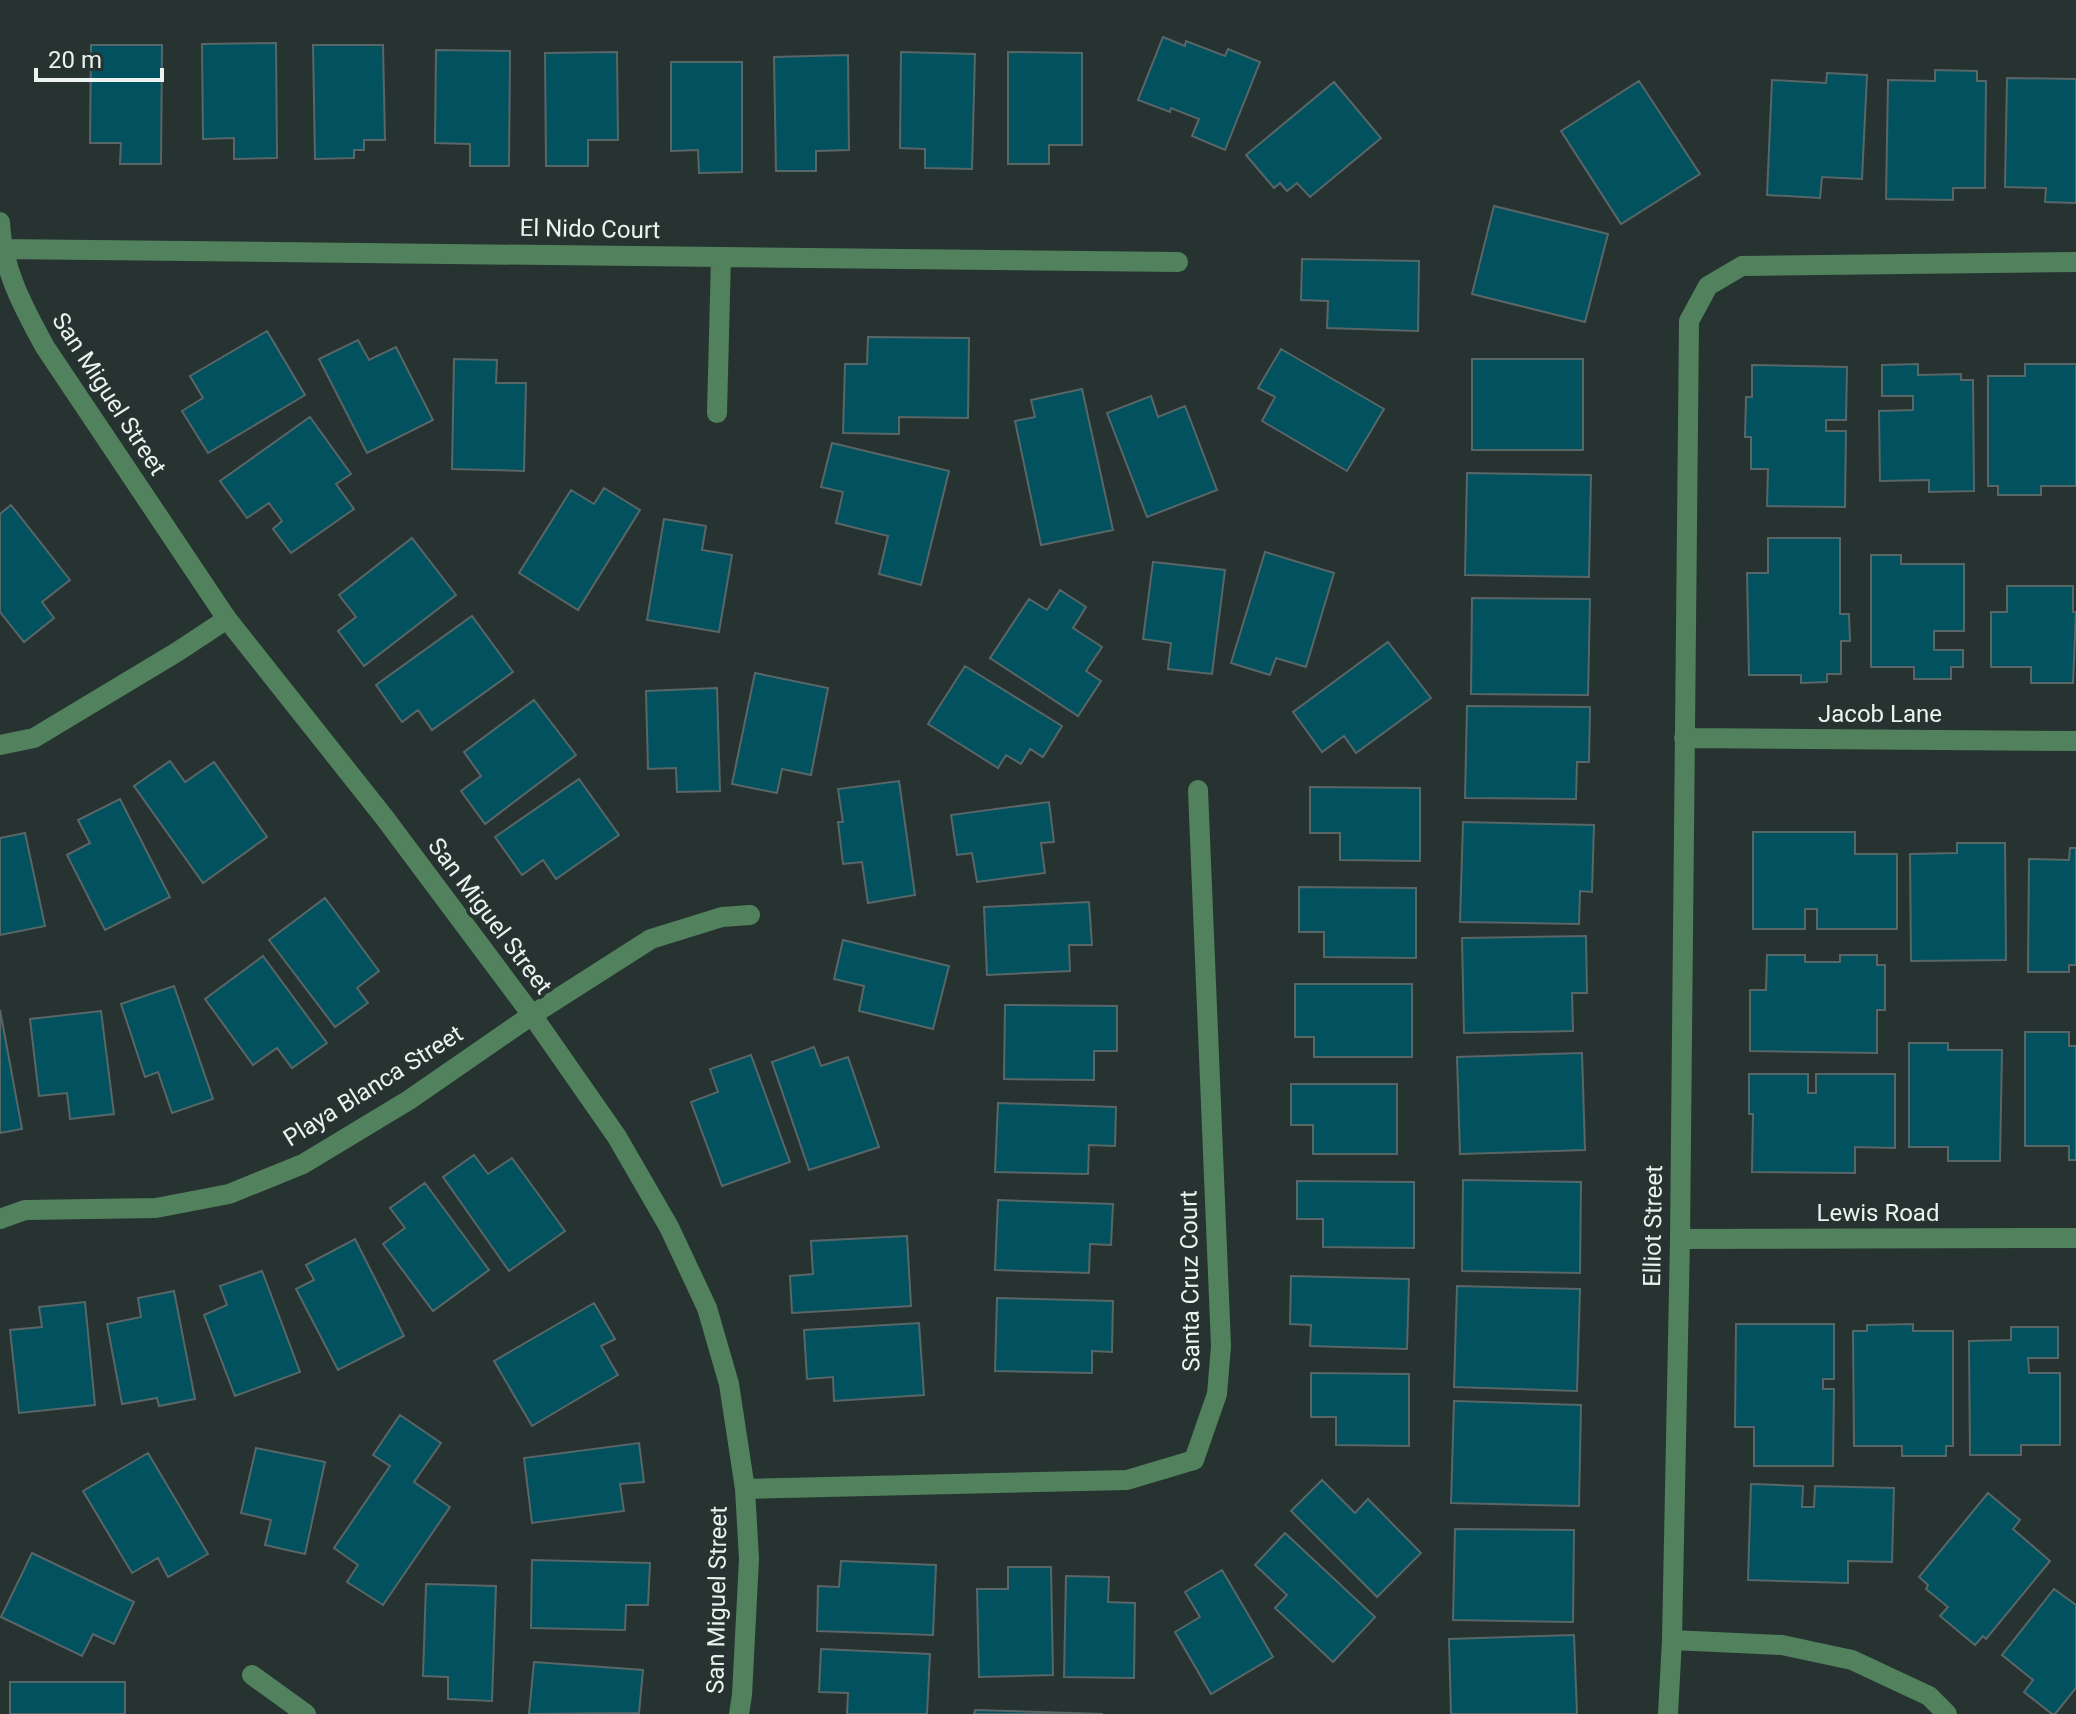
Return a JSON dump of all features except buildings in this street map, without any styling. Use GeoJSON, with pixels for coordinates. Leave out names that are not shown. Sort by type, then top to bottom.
{"type":"FeatureCollection","features":[{"type":"Feature","properties":{"kind":"street","name":"San Miguel Street"},"geometry":{"type":"LineString","coordinates":[[0,222],[0,249],[24,309],[45,347],[227,619],[384,817],[532,1015],[617,1137],[669,1227],[707,1308],[729,1384],[745,1489],[749,1559],[739,1714]]}},
{"type":"Feature","properties":{"kind":"street","name":"El Nido Court"},"geometry":{"type":"LineString","coordinates":[[0,249],[1178,262]]}},
{"type":"Feature","properties":{"kind":"street"},"geometry":{"type":"LineString","coordinates":[[717,413],[721,257]]}},
{"type":"Feature","properties":{"kind":"street","name":"Elliot Street"},"geometry":{"type":"LineString","coordinates":[[1668,1714],[1680,1239],[1689,321],[1708,286],[1742,266],[2076,262]]}},
{"type":"Feature","properties":{"kind":"street"},"geometry":{"type":"LineString","coordinates":[[0,745],[34,738],[227,619]]}},
{"type":"Feature","properties":{"kind":"street","name":"Jacob Lane"},"geometry":{"type":"LineString","coordinates":[[1684,738],[2076,741]]}},
{"type":"Feature","properties":{"kind":"street","name":"Santa Cruz Court"},"geometry":{"type":"LineString","coordinates":[[745,1489],[1127,1480],[1194,1460],[1217,1394],[1221,1346],[1198,790]]}},
{"type":"Feature","properties":{"kind":"street","name":"Playa Blanca Street"},"geometry":{"type":"LineString","coordinates":[[0,1219],[25,1210],[156,1208],[229,1194],[303,1164],[409,1100],[532,1015],[651,939],[722,917],[750,915]]}},
{"type":"Feature","properties":{"kind":"street","name":"Lewis Road"},"geometry":{"type":"LineString","coordinates":[[1680,1239],[2076,1238]]}},
{"type":"Feature","properties":{"kind":"street"},"geometry":{"type":"LineString","coordinates":[[1672,1640],[1782,1645],[1852,1660],[1929,1696],[1947,1714]]}},
{"type":"Feature","properties":{"kind":"street"},"geometry":{"type":"LineString","coordinates":[[252,1675],[306,1714]]}}]}
